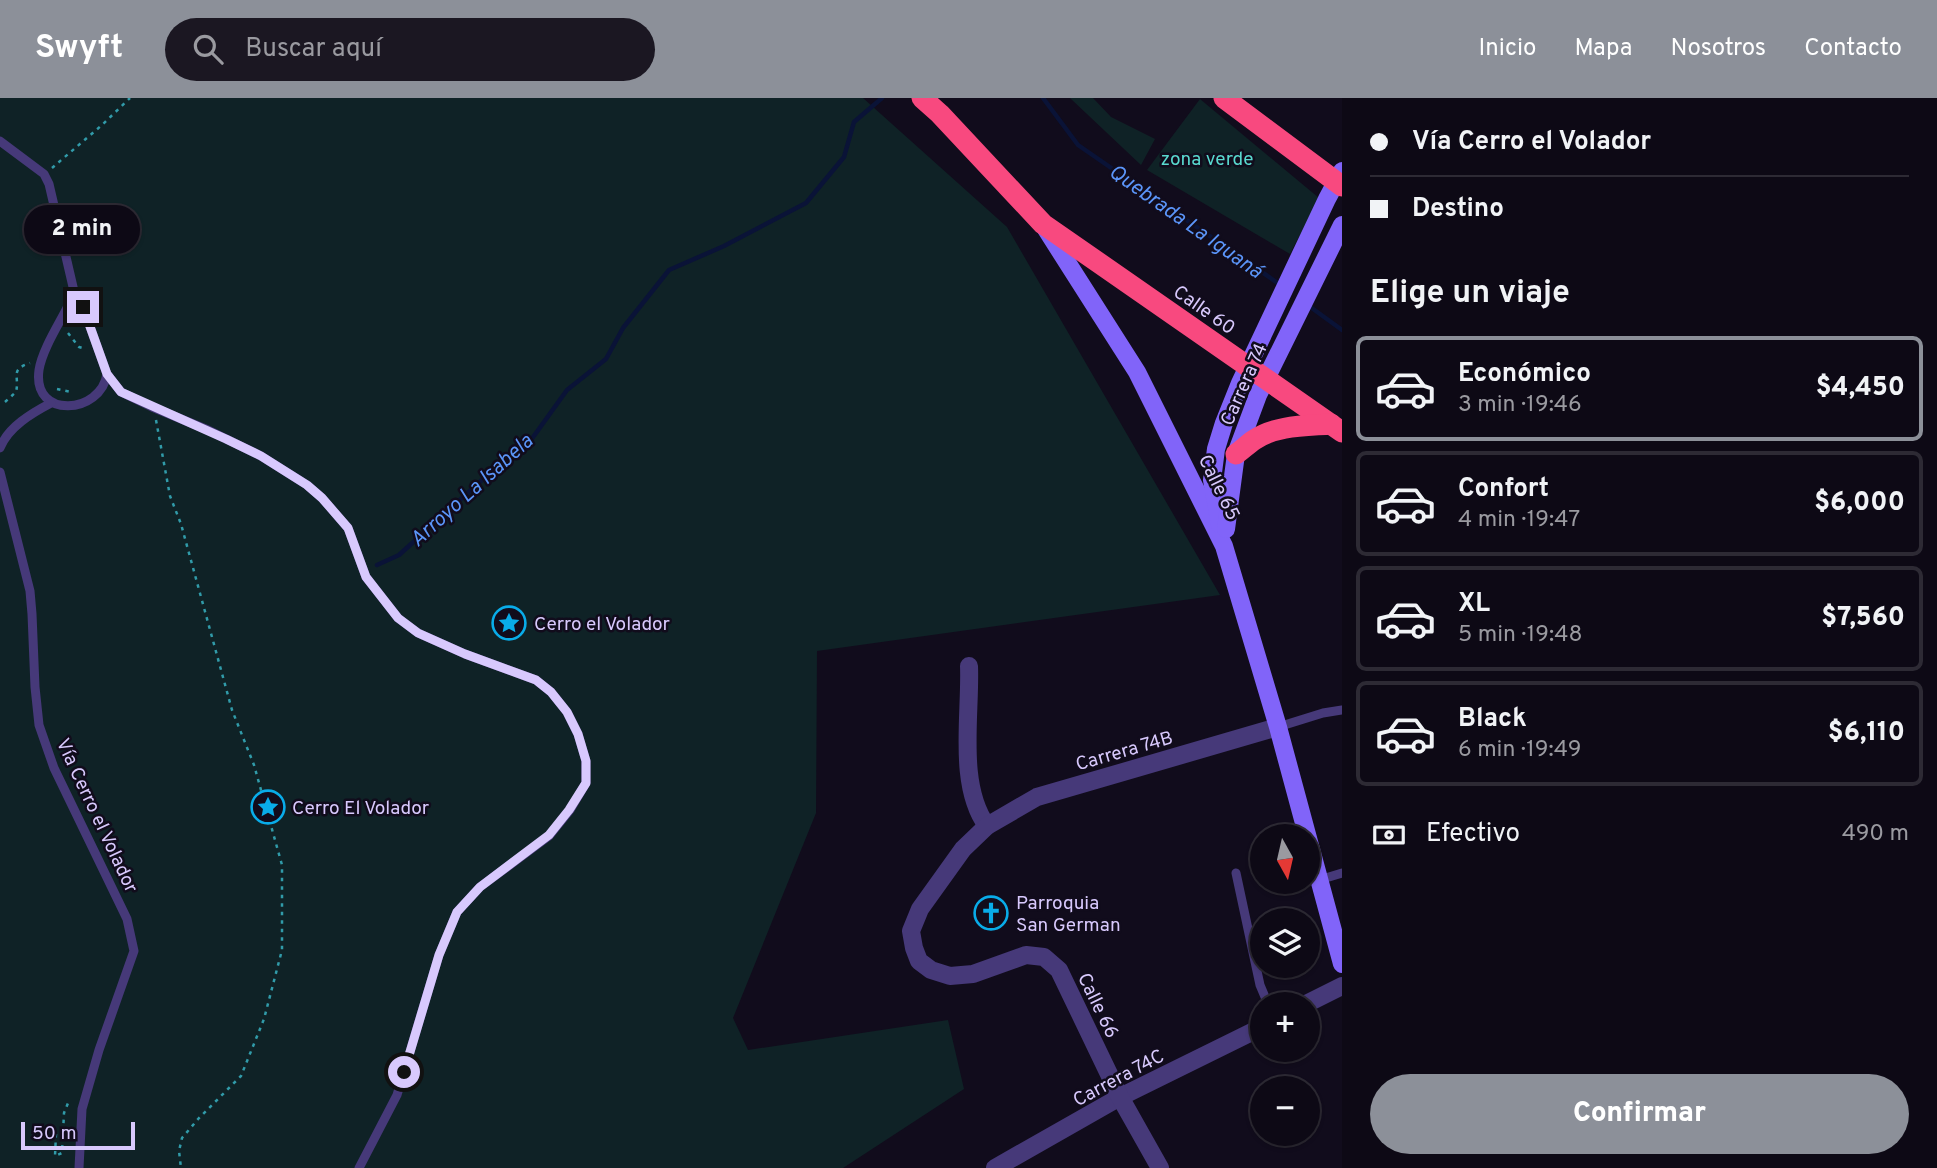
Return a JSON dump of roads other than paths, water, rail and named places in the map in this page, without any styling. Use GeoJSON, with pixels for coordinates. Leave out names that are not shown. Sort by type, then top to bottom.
{"type":"FeatureCollection","features":[{"type":"Feature","properties":{"kind":"highway","name":"Calle 65"},"geometry":{"type":"LineString","coordinates":[[922,98],[1043,224]]}},
{"type":"Feature","properties":{"kind":"highway"},"geometry":{"type":"LineString","coordinates":[[1224,98],[1340,180]]}},
{"type":"Feature","properties":{"kind":"highway","name":"Calle 60"},"geometry":{"type":"LineString","coordinates":[[1043,224],[1336,428]]}},
{"type":"Feature","properties":{"kind":"highway"},"geometry":{"type":"LineString","coordinates":[[1236,454],[1254,439],[1271,432],[1288,428],[1336,428]]}},
{"type":"Feature","properties":{"kind":"main road","name":"Carrera 74"},"geometry":{"type":"LineString","coordinates":[[1224,546],[1236,454],[1258,395],[1257,373],[1262,339],[1340,180]]}},
{"type":"Feature","properties":{"kind":"main road","name":"Calle 65"},"geometry":{"type":"LineString","coordinates":[[1043,224],[1137,372],[1224,546],[1304,824]]}},
{"type":"Feature","properties":{"kind":"main road","name":"Carrera 74"},"geometry":{"type":"LineString","coordinates":[[1224,546],[1212,480],[1216,449],[1224,424],[1257,373],[1280,352],[1342,225]]}},
{"type":"Feature","properties":{"kind":"main road","name":"Calle 65"},"geometry":{"type":"LineString","coordinates":[[1320,884],[1342,964]]}},
{"type":"Feature","properties":{"kind":"street"},"geometry":{"type":"LineString","coordinates":[[969,666],[968,769],[976,807],[987,826]]}},
{"type":"Feature","properties":{"kind":"street","name":"Carrera 74B"},"geometry":{"type":"LineString","coordinates":[[914,948],[911,931],[920,909],[962,849],[987,826],[1037,797],[1278,727]]}},
{"type":"Feature","properties":{"kind":"street","name":"Calle 66"},"geometry":{"type":"LineString","coordinates":[[914,948],[919,961],[930,970],[950,976],[973,974],[1026,955],[1044,957],[1059,970],[1121,1097],[1160,1168]]}},
{"type":"Feature","properties":{"kind":"street"},"geometry":{"type":"LineString","coordinates":[[1320,997],[1342,986]]}},
{"type":"Feature","properties":{"kind":"street","name":"Carrera 74C"},"geometry":{"type":"LineString","coordinates":[[995,1168],[1121,1097],[1250,1033]]}},
{"type":"Feature","properties":{"kind":"lane"},"geometry":{"type":"LineString","coordinates":[[0,141],[44,174],[52,194],[77,303],[83,307],[107,374],[121,392],[261,456],[307,485],[348,528],[366,577],[398,618],[418,633],[465,654],[536,680],[551,692],[567,712],[578,734],[586,761],[586,783],[549,835],[480,887],[457,912],[439,955],[397,1095],[359,1168]]}},
{"type":"Feature","properties":{"kind":"lane"},"geometry":{"type":"LineString","coordinates":[[77,303],[68,306],[43,358],[39,379],[41,390],[51,403],[63,406],[86,401],[97,395],[107,374]]}},
{"type":"Feature","properties":{"kind":"lane"},"geometry":{"type":"LineString","coordinates":[[0,448],[11,430],[51,403]]}},
{"type":"Feature","properties":{"kind":"lane","name":"Vía Cerro el Volador"},"geometry":{"type":"LineString","coordinates":[[0,471],[30,591],[39,724],[54,768],[127,919],[134,951],[99,1049],[82,1109],[79,1168]]}},
{"type":"Feature","properties":{"kind":"lane"},"geometry":{"type":"LineString","coordinates":[[1278,727],[1342,710]]}},
{"type":"Feature","properties":{"kind":"lane"},"geometry":{"type":"LineString","coordinates":[[1236,873],[1263,992]]}},
{"type":"Feature","properties":{"kind":"lane"},"geometry":{"type":"LineString","coordinates":[[1320,880],[1342,873]]}},
{"type":"Feature","properties":{"kind":"waterway","name":"Arroyo La Isabela"},"geometry":{"type":"LineString","coordinates":[[377,565],[399,555],[483,479],[531,440],[567,390],[606,359],[623,328],[669,270],[724,246],[806,203],[844,157],[854,122],[882,98]]}},
{"type":"Feature","properties":{"kind":"waterway","name":"Quebrada La Iguaná"},"geometry":{"type":"LineString","coordinates":[[1043,98],[1078,145],[1282,286]]}},
{"type":"Feature","properties":{"kind":"waterway","name":"Quebrada La Iguaná"},"geometry":{"type":"LineString","coordinates":[[1309,306],[1342,330]]}},
{"type":"Feature","properties":{"kind":"place","name":"Cerro el Volador"},"geometry":{"type":"Point","coordinates":[509,623]}},
{"type":"Feature","properties":{"kind":"place","name":"Cerro El Volador"},"geometry":{"type":"Point","coordinates":[268,807]}},
{"type":"Feature","properties":{"kind":"place","name":"Parroquia San German"},"geometry":{"type":"Point","coordinates":[991,913]}},
{"type":"Feature","properties":{"kind":"park label","name":"zona verde"},"geometry":{"type":"Point","coordinates":[1207,158]}}]}
